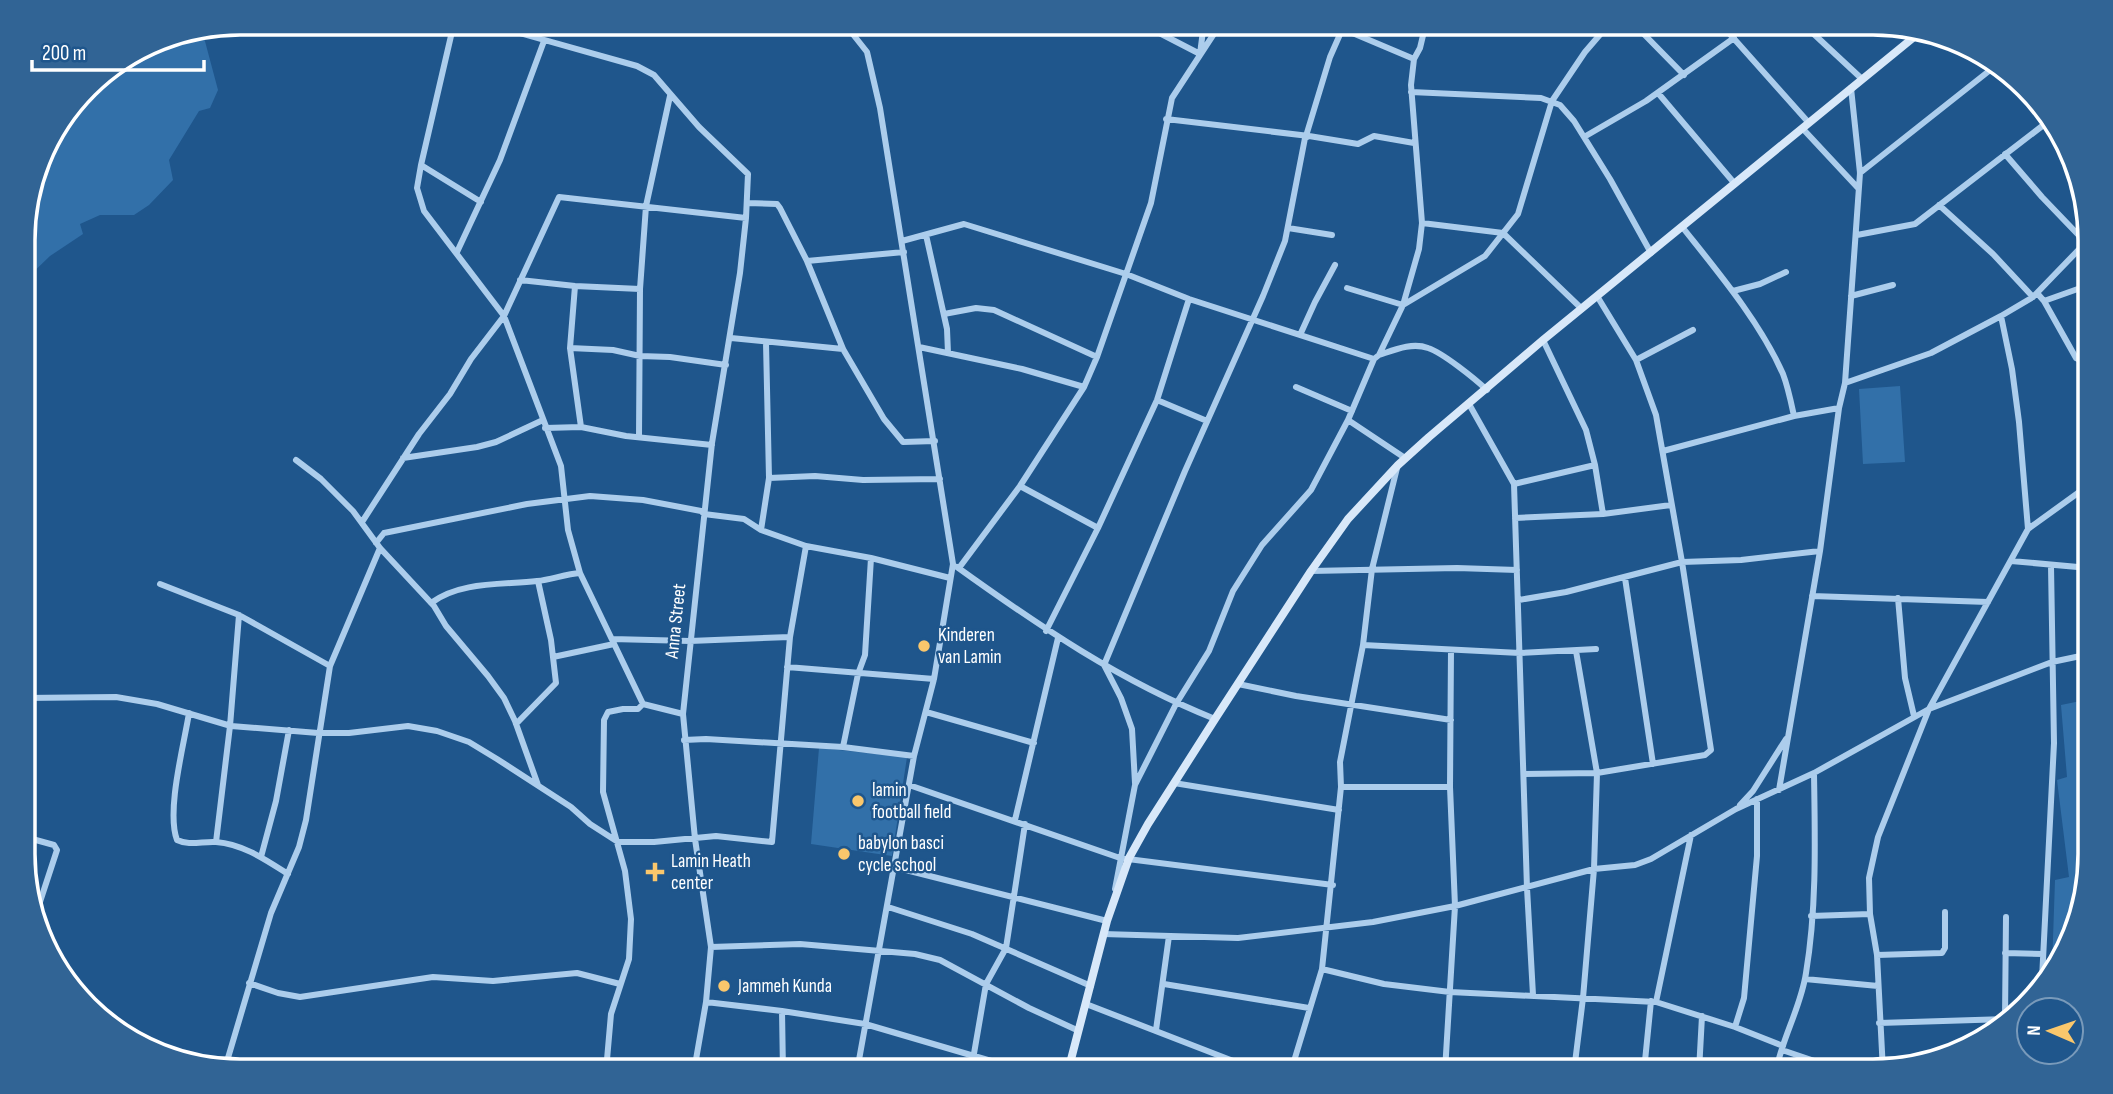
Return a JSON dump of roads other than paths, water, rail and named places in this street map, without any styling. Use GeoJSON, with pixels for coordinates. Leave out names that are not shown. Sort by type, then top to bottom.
{"type":"FeatureCollection","features":[{"type":"Feature","properties":{"kind":"main road"},"geometry":{"type":"LineString","coordinates":[[1071,1059],[1125,858],[1348,519],[1401,461],[1543,340],[1912,39]]}},
{"type":"Feature","properties":{"kind":"street"},"geometry":{"type":"LineString","coordinates":[[451,35],[417,188],[424,211],[504,316],[561,466],[568,530],[580,573],[643,704]]}},
{"type":"Feature","properties":{"kind":"street"},"geometry":{"type":"LineString","coordinates":[[524,35],[637,66],[654,75],[670,96],[646,206],[640,289],[639,436]]}},
{"type":"Feature","properties":{"kind":"street"},"geometry":{"type":"LineString","coordinates":[[854,35],[867,52],[880,108],[956,566],[1046,631],[1177,704],[1215,719]]}},
{"type":"Feature","properties":{"kind":"street"},"geometry":{"type":"LineString","coordinates":[[1163,35],[1200,54]]}},
{"type":"Feature","properties":{"kind":"street"},"geometry":{"type":"LineString","coordinates":[[1200,54],[1202,35]]}},
{"type":"Feature","properties":{"kind":"street"},"geometry":{"type":"LineString","coordinates":[[859,1059],[914,756],[934,679],[950,578],[956,566],[1020,486],[1084,387],[1151,203],[1172,98],[1213,35]]}},
{"type":"Feature","properties":{"kind":"street"},"geometry":{"type":"LineString","coordinates":[[1104,665],[1253,319],[1288,228],[1305,138],[1308,136],[1327,67],[1340,35]]}},
{"type":"Feature","properties":{"kind":"street"},"geometry":{"type":"LineString","coordinates":[[1363,35],[1414,59]]}},
{"type":"Feature","properties":{"kind":"street"},"geometry":{"type":"LineString","coordinates":[[1135,785],[1177,704],[1209,651],[1233,590],[1262,545],[1311,490],[1403,305],[1419,249],[1422,223],[1411,92],[1414,59],[1423,35]]}},
{"type":"Feature","properties":{"kind":"street"},"geometry":{"type":"LineString","coordinates":[[1347,288],[1403,305],[1485,256],[1518,214],[1552,101],[1584,52],[1599,35]]}},
{"type":"Feature","properties":{"kind":"street"},"geometry":{"type":"LineString","coordinates":[[1645,35],[1684,75]]}},
{"type":"Feature","properties":{"kind":"street"},"geometry":{"type":"LineString","coordinates":[[1731,35],[1858,188]]}},
{"type":"Feature","properties":{"kind":"street"},"geometry":{"type":"LineString","coordinates":[[1815,35],[1862,79]]}},
{"type":"Feature","properties":{"kind":"street"},"geometry":{"type":"LineString","coordinates":[[1584,137],[1658,93],[1734,38]]}},
{"type":"Feature","properties":{"kind":"street"},"geometry":{"type":"LineString","coordinates":[[457,253],[500,160],[544,41]]}},
{"type":"Feature","properties":{"kind":"street"},"geometry":{"type":"LineString","coordinates":[[1860,173],[1989,71]]}},
{"type":"Feature","properties":{"kind":"street"},"geometry":{"type":"LineString","coordinates":[[1779,790],[1820,551],[1839,408],[1845,383],[1860,173],[1852,88]]}},
{"type":"Feature","properties":{"kind":"street"},"geometry":{"type":"LineString","coordinates":[[1411,92],[1552,101],[1566,111],[1584,137],[1651,253]]}},
{"type":"Feature","properties":{"kind":"street"},"geometry":{"type":"LineString","coordinates":[[1658,93],[1735,184]]}},
{"type":"Feature","properties":{"kind":"street","name":"Anna Street"},"geometry":{"type":"LineString","coordinates":[[670,96],[748,174],[747,218],[712,445],[683,714],[695,839],[711,947],[706,1002],[696,1059]]}},
{"type":"Feature","properties":{"kind":"street"},"geometry":{"type":"LineString","coordinates":[[1166,119],[1358,144],[1374,136],[1415,143]]}},
{"type":"Feature","properties":{"kind":"street"},"geometry":{"type":"LineString","coordinates":[[1857,235],[1915,224],[2005,154],[2044,127]]}},
{"type":"Feature","properties":{"kind":"street"},"geometry":{"type":"LineString","coordinates":[[2005,154],[2077,233]]}},
{"type":"Feature","properties":{"kind":"street"},"geometry":{"type":"LineString","coordinates":[[421,165],[481,202]]}},
{"type":"Feature","properties":{"kind":"street"},"geometry":{"type":"LineString","coordinates":[[362,522],[403,458],[504,316],[559,197],[747,218]]}},
{"type":"Feature","properties":{"kind":"street"},"geometry":{"type":"LineString","coordinates":[[747,203],[777,204],[807,261],[843,349],[884,419],[904,442],[935,441]]}},
{"type":"Feature","properties":{"kind":"street"},"geometry":{"type":"LineString","coordinates":[[1939,205],[2044,301],[2078,359]]}},
{"type":"Feature","properties":{"kind":"street"},"geometry":{"type":"LineString","coordinates":[[1422,223],[1503,233],[1582,309]]}},
{"type":"Feature","properties":{"kind":"street"},"geometry":{"type":"LineString","coordinates":[[902,242],[964,224],[1126,274],[1189,299],[1300,335],[1376,357],[1403,346],[1427,347],[1475,379],[1486,390]]}},
{"type":"Feature","properties":{"kind":"street"},"geometry":{"type":"LineString","coordinates":[[1288,228],[1332,235]]}},
{"type":"Feature","properties":{"kind":"street"},"geometry":{"type":"LineString","coordinates":[[1683,228],[1733,291],[1783,375],[1794,416]]}},
{"type":"Feature","properties":{"kind":"street"},"geometry":{"type":"LineString","coordinates":[[926,235],[947,329],[947,353]]}},
{"type":"Feature","properties":{"kind":"street"},"geometry":{"type":"LineString","coordinates":[[807,261],[904,252]]}},
{"type":"Feature","properties":{"kind":"street"},"geometry":{"type":"LineString","coordinates":[[1845,383],[1931,353],[2001,316],[2035,295],[2078,252]]}},
{"type":"Feature","properties":{"kind":"street"},"geometry":{"type":"LineString","coordinates":[[1300,335],[1335,265]]}},
{"type":"Feature","properties":{"kind":"street"},"geometry":{"type":"LineString","coordinates":[[1733,291],[1760,284],[1786,272]]}},
{"type":"Feature","properties":{"kind":"street"},"geometry":{"type":"LineString","coordinates":[[520,280],[640,289]]}},
{"type":"Feature","properties":{"kind":"street"},"geometry":{"type":"LineString","coordinates":[[1851,296],[1893,285]]}},
{"type":"Feature","properties":{"kind":"street"},"geometry":{"type":"LineString","coordinates":[[575,286],[570,348],[581,427]]}},
{"type":"Feature","properties":{"kind":"street"},"geometry":{"type":"LineString","coordinates":[[2044,301],[2078,289]]}},
{"type":"Feature","properties":{"kind":"street"},"geometry":{"type":"LineString","coordinates":[[1524,774],[1597,773],[1708,754],[1711,750],[1656,415],[1636,360],[1597,296]]}},
{"type":"Feature","properties":{"kind":"street"},"geometry":{"type":"LineString","coordinates":[[1046,631],[1098,528],[1157,400],[1189,299]]}},
{"type":"Feature","properties":{"kind":"street"},"geometry":{"type":"LineString","coordinates":[[944,314],[976,308],[993,310],[1097,356]]}},
{"type":"Feature","properties":{"kind":"street"},"geometry":{"type":"LineString","coordinates":[[2001,316],[2014,382],[2028,529]]}},
{"type":"Feature","properties":{"kind":"street"},"geometry":{"type":"LineString","coordinates":[[1636,360],[1693,330]]}},
{"type":"Feature","properties":{"kind":"street"},"geometry":{"type":"LineString","coordinates":[[730,338],[843,349]]}},
{"type":"Feature","properties":{"kind":"street"},"geometry":{"type":"LineString","coordinates":[[1543,340],[1586,430],[1603,514]]}},
{"type":"Feature","properties":{"kind":"street"},"geometry":{"type":"LineString","coordinates":[[761,530],[769,478],[766,343]]}},
{"type":"Feature","properties":{"kind":"street"},"geometry":{"type":"LineString","coordinates":[[919,346],[1022,369],[1084,387]]}},
{"type":"Feature","properties":{"kind":"street"},"geometry":{"type":"LineString","coordinates":[[570,348],[726,365]]}},
{"type":"Feature","properties":{"kind":"street"},"geometry":{"type":"LineString","coordinates":[[1296,387],[1352,411]]}},
{"type":"Feature","properties":{"kind":"street"},"geometry":{"type":"LineString","coordinates":[[1157,400],[1207,421]]}},
{"type":"Feature","properties":{"kind":"street"},"geometry":{"type":"LineString","coordinates":[[1469,404],[1514,484],[1533,995]]}},
{"type":"Feature","properties":{"kind":"street"},"geometry":{"type":"LineString","coordinates":[[1663,451],[1794,416],[1839,408]]}},
{"type":"Feature","properties":{"kind":"street"},"geometry":{"type":"LineString","coordinates":[[1294,1059],[1322,969],[1333,885],[1341,787],[1340,762],[1363,645],[1372,569],[1401,461],[1348,420]]}},
{"type":"Feature","properties":{"kind":"street"},"geometry":{"type":"LineString","coordinates":[[403,458],[477,447],[544,424],[712,445]]}},
{"type":"Feature","properties":{"kind":"street"},"geometry":{"type":"LineString","coordinates":[[296,460],[321,480],[362,522],[378,546],[431,603],[446,626],[504,698],[538,785]]}},
{"type":"Feature","properties":{"kind":"street"},"geometry":{"type":"LineString","coordinates":[[1514,484],[1595,465]]}},
{"type":"Feature","properties":{"kind":"street"},"geometry":{"type":"LineString","coordinates":[[769,478],[815,476],[863,480],[940,479]]}},
{"type":"Feature","properties":{"kind":"street"},"geometry":{"type":"LineString","coordinates":[[1020,486],[1098,528]]}},
{"type":"Feature","properties":{"kind":"street"},"geometry":{"type":"LineString","coordinates":[[1884,1059],[1869,878],[1878,837],[1929,709],[2028,529],[2078,493]]}},
{"type":"Feature","properties":{"kind":"street"},"geometry":{"type":"LineString","coordinates":[[228,1059],[271,912],[306,820],[330,666],[384,533],[565,498],[617,497],[665,503],[704,514],[744,519],[761,530],[806,546],[871,558],[950,578]]}},
{"type":"Feature","properties":{"kind":"street"},"geometry":{"type":"LineString","coordinates":[[1515,518],[1603,514],[1671,505]]}},
{"type":"Feature","properties":{"kind":"street"},"geometry":{"type":"LineString","coordinates":[[35,698],[116,697],[157,704],[230,726],[318,733],[349,733],[408,726],[437,731],[469,742],[538,785],[618,842],[716,836],[772,842],[790,637],[806,546]]}},
{"type":"Feature","properties":{"kind":"street"},"geometry":{"type":"LineString","coordinates":[[1519,600],[1566,592],[1682,562],[1741,560],[1820,551]]}},
{"type":"Feature","properties":{"kind":"street"},"geometry":{"type":"LineString","coordinates":[[842,747],[858,674],[866,655],[871,558]]}},
{"type":"Feature","properties":{"kind":"street"},"geometry":{"type":"LineString","coordinates":[[2011,561],[2078,567]]}},
{"type":"Feature","properties":{"kind":"street"},"geometry":{"type":"LineString","coordinates":[[2042,969],[2054,743],[2052,566]]}},
{"type":"Feature","properties":{"kind":"street"},"geometry":{"type":"LineString","coordinates":[[1311,572],[1372,569],[1517,570]]}},
{"type":"Feature","properties":{"kind":"street"},"geometry":{"type":"LineString","coordinates":[[431,603],[446,594],[468,588],[538,581],[580,573]]}},
{"type":"Feature","properties":{"kind":"street"},"geometry":{"type":"LineString","coordinates":[[1625,578],[1653,764]]}},
{"type":"Feature","properties":{"kind":"street"},"geometry":{"type":"LineString","coordinates":[[516,724],[556,683],[538,581]]}},
{"type":"Feature","properties":{"kind":"street"},"geometry":{"type":"LineString","coordinates":[[160,584],[239,615],[330,666]]}},
{"type":"Feature","properties":{"kind":"street"},"geometry":{"type":"LineString","coordinates":[[1812,596],[1988,602]]}},
{"type":"Feature","properties":{"kind":"street"},"geometry":{"type":"LineString","coordinates":[[1898,598],[1905,678],[1914,716]]}},
{"type":"Feature","properties":{"kind":"street"},"geometry":{"type":"LineString","coordinates":[[216,842],[230,726],[239,615]]}},
{"type":"Feature","properties":{"kind":"street"},"geometry":{"type":"LineString","coordinates":[[553,656],[613,642],[790,637]]}},
{"type":"Feature","properties":{"kind":"street"},"geometry":{"type":"LineString","coordinates":[[1015,820],[1058,638]]}},
{"type":"Feature","properties":{"kind":"street"},"geometry":{"type":"LineString","coordinates":[[1363,645],[1520,653],[1596,649]]}},
{"type":"Feature","properties":{"kind":"street"},"geometry":{"type":"LineString","coordinates":[[1446,1059],[1455,906],[1450,787],[1451,650]]}},
{"type":"Feature","properties":{"kind":"street"},"geometry":{"type":"LineString","coordinates":[[1575,1059],[1594,869],[1597,773],[1576,651]]}},
{"type":"Feature","properties":{"kind":"street"},"geometry":{"type":"LineString","coordinates":[[1103,934],[1238,938],[1373,922],[1455,906],[1594,869],[1635,865],[1651,859],[1736,809],[1814,773],[1914,716],[2052,662],[2078,657]]}},
{"type":"Feature","properties":{"kind":"street"},"geometry":{"type":"LineString","coordinates":[[1104,665],[1122,698],[1132,729],[1135,785],[1125,858]]}},
{"type":"Feature","properties":{"kind":"street"},"geometry":{"type":"LineString","coordinates":[[787,667],[934,679]]}},
{"type":"Feature","properties":{"kind":"street"},"geometry":{"type":"LineString","coordinates":[[1238,684],[1296,696],[1451,720]]}},
{"type":"Feature","properties":{"kind":"street"},"geometry":{"type":"LineString","coordinates":[[643,704],[683,714]]}},
{"type":"Feature","properties":{"kind":"street"},"geometry":{"type":"LineString","coordinates":[[607,1059],[611,1014],[629,959],[631,919],[618,842],[603,792],[604,720],[608,712],[638,709],[643,704]]}},
{"type":"Feature","properties":{"kind":"street"},"geometry":{"type":"LineString","coordinates":[[926,712],[1034,743]]}},
{"type":"Feature","properties":{"kind":"street"},"geometry":{"type":"LineString","coordinates":[[189,713],[177,787],[176,836],[185,843],[216,842],[241,848],[288,873]]}},
{"type":"Feature","properties":{"kind":"street"},"geometry":{"type":"LineString","coordinates":[[261,857],[276,801],[289,730]]}},
{"type":"Feature","properties":{"kind":"street"},"geometry":{"type":"LineString","coordinates":[[1736,809],[1753,791],[1789,735]]}},
{"type":"Feature","properties":{"kind":"street"},"geometry":{"type":"LineString","coordinates":[[684,740],[842,747],[914,756]]}},
{"type":"Feature","properties":{"kind":"street"},"geometry":{"type":"LineString","coordinates":[[1780,1059],[1797,1013],[1805,979],[1815,843],[1814,773]]}},
{"type":"Feature","properties":{"kind":"street"},"geometry":{"type":"LineString","coordinates":[[1174,783],[1339,810]]}},
{"type":"Feature","properties":{"kind":"street"},"geometry":{"type":"LineString","coordinates":[[909,785],[1125,858],[1333,885]]}},
{"type":"Feature","properties":{"kind":"street"},"geometry":{"type":"LineString","coordinates":[[1341,787],[1450,787]]}},
{"type":"Feature","properties":{"kind":"street"},"geometry":{"type":"LineString","coordinates":[[1735,1027],[1744,998],[1756,856],[1757,799]]}},
{"type":"Feature","properties":{"kind":"street"},"geometry":{"type":"LineString","coordinates":[[972,1059],[986,984],[1006,948],[1025,824]]}},
{"type":"Feature","properties":{"kind":"street"},"geometry":{"type":"LineString","coordinates":[[1646,1059],[1653,1002],[1691,835]]}},
{"type":"Feature","properties":{"kind":"street"},"geometry":{"type":"LineString","coordinates":[[35,840],[54,845],[57,850],[41,900]]}},
{"type":"Feature","properties":{"kind":"street"},"geometry":{"type":"LineString","coordinates":[[894,867],[1107,921]]}},
{"type":"Feature","properties":{"kind":"street"},"geometry":{"type":"LineString","coordinates":[[888,906],[972,934],[1091,986]]}},
{"type":"Feature","properties":{"kind":"street"},"geometry":{"type":"LineString","coordinates":[[1877,955],[1942,953],[1945,948],[1945,912]]}},
{"type":"Feature","properties":{"kind":"street"},"geometry":{"type":"LineString","coordinates":[[1811,916],[1870,914]]}},
{"type":"Feature","properties":{"kind":"street"},"geometry":{"type":"LineString","coordinates":[[2006,917],[2006,1010]]}},
{"type":"Feature","properties":{"kind":"street"},"geometry":{"type":"LineString","coordinates":[[1156,1030],[1169,936]]}},
{"type":"Feature","properties":{"kind":"street"},"geometry":{"type":"LineString","coordinates":[[711,947],[800,944],[915,954],[940,960],[1028,1008],[1079,1031]]}},
{"type":"Feature","properties":{"kind":"street"},"geometry":{"type":"LineString","coordinates":[[2005,953],[2043,954]]}},
{"type":"Feature","properties":{"kind":"street"},"geometry":{"type":"LineString","coordinates":[[1322,969],[1384,984],[1450,992],[1653,1002],[1735,1027],[1812,1059]]}},
{"type":"Feature","properties":{"kind":"street"},"geometry":{"type":"LineString","coordinates":[[249,984],[300,997],[433,977],[492,981],[577,972],[620,984]]}},
{"type":"Feature","properties":{"kind":"street"},"geometry":{"type":"LineString","coordinates":[[1805,979],[1878,986]]}},
{"type":"Feature","properties":{"kind":"street"},"geometry":{"type":"LineString","coordinates":[[1164,984],[1309,1008]]}},
{"type":"Feature","properties":{"kind":"street"},"geometry":{"type":"LineString","coordinates":[[706,1002],[865,1024],[988,1059]]}},
{"type":"Feature","properties":{"kind":"street"},"geometry":{"type":"LineString","coordinates":[[1086,1004],[1229,1059]]}},
{"type":"Feature","properties":{"kind":"street"},"geometry":{"type":"LineString","coordinates":[[782,1011],[783,1059]]}},
{"type":"Feature","properties":{"kind":"street"},"geometry":{"type":"LineString","coordinates":[[1700,1059],[1702,1016]]}},
{"type":"Feature","properties":{"kind":"street"},"geometry":{"type":"LineString","coordinates":[[1879,1023],[1993,1019]]}},
{"type":"Feature","properties":{"kind":"place","name":"Kinderen van Lamin"},"geometry":{"type":"Point","coordinates":[924,646]}},
{"type":"Feature","properties":{"kind":"place","name":"lamin football field"},"geometry":{"type":"Point","coordinates":[858,801]}},
{"type":"Feature","properties":{"kind":"place","name":"babylon basci cycle school"},"geometry":{"type":"Point","coordinates":[844,854]}},
{"type":"Feature","properties":{"kind":"place","name":"Lamin Heath center"},"geometry":{"type":"Point","coordinates":[655,872]}},
{"type":"Feature","properties":{"kind":"place","name":"Jammeh Kunda"},"geometry":{"type":"Point","coordinates":[724,986]}}]}
